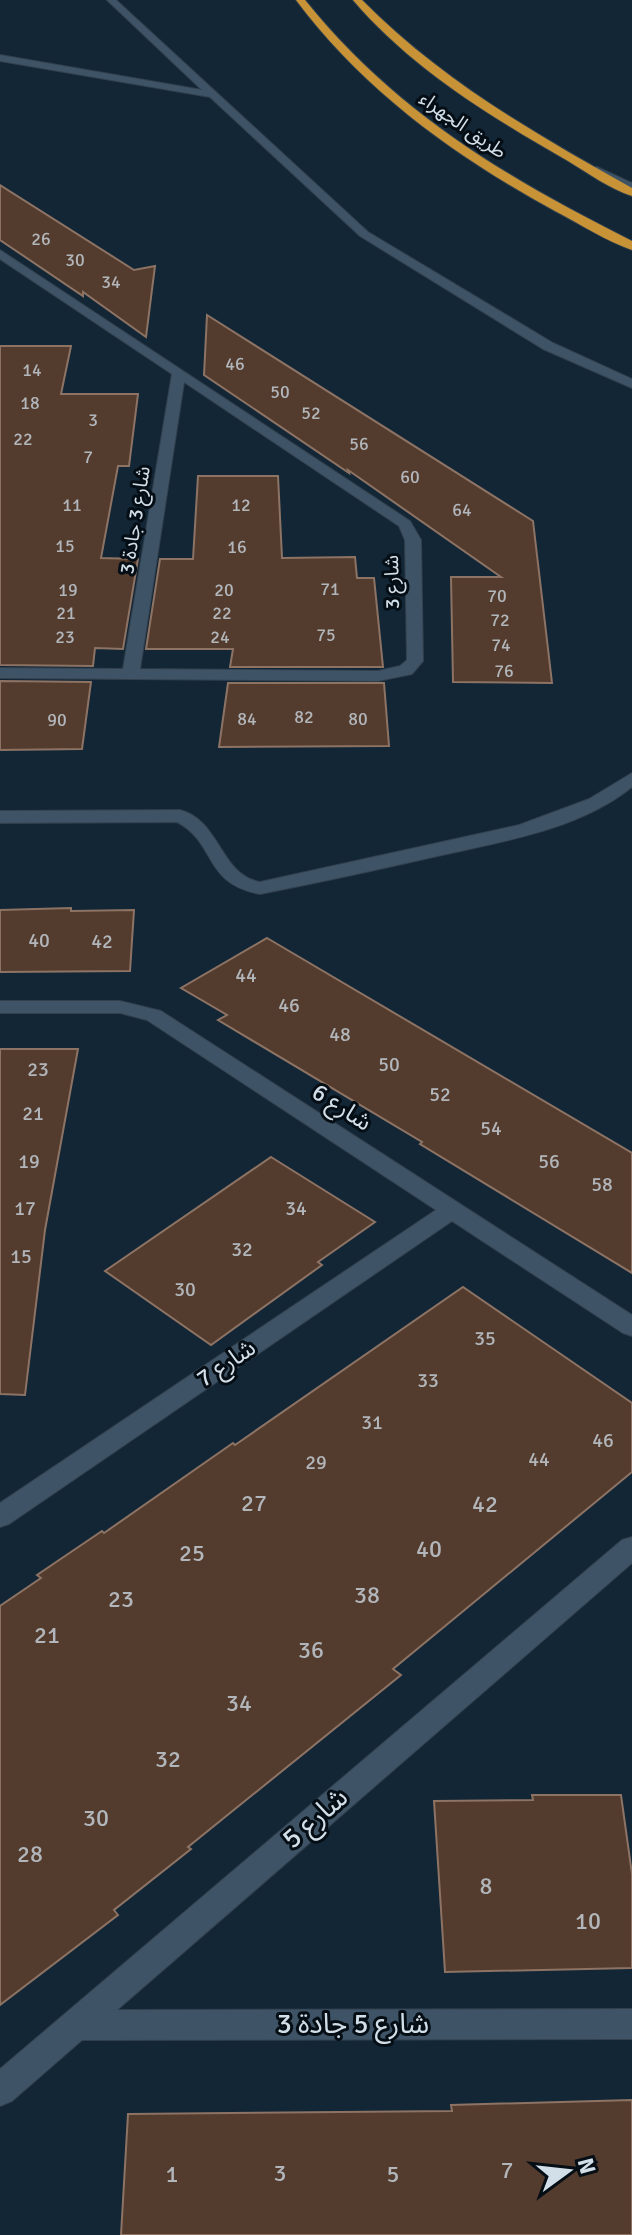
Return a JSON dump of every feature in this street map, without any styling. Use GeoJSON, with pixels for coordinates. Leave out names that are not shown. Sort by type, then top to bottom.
{"type":"FeatureCollection","features":[{"type":"Feature","properties":{"kind":"highway","name":"طريق الجهراء"},"geometry":{"type":"LineString","coordinates":[[300,0],[321,29],[351,60],[431,129],[485,165],[632,246]]}},
{"type":"Feature","properties":{"kind":"highway","name":"طريق الجهراء"},"geometry":{"type":"LineString","coordinates":[[357,0],[411,54],[449,83],[501,119],[569,157]]}},
{"type":"Feature","properties":{"kind":"street"},"geometry":{"type":"LineString","coordinates":[[111,0],[364,234],[548,346],[632,384]]}},
{"type":"Feature","properties":{"kind":"street"},"geometry":{"type":"LineString","coordinates":[[0,58],[211,94]]}},
{"type":"Feature","properties":{"kind":"street"},"geometry":{"type":"LineString","coordinates":[[569,157],[632,190]]}},
{"type":"Feature","properties":{"kind":"street","name":"شارع 3"},"geometry":{"type":"LineString","coordinates":[[0,673],[378,676],[406,670],[415,661],[413,540],[405,524],[1,258]]}},
{"type":"Feature","properties":{"kind":"street","name":"شارع 3 جادة 3"},"geometry":{"type":"LineString","coordinates":[[131,674],[179,373]]}},
{"type":"Feature","properties":{"kind":"street"},"geometry":{"type":"LineString","coordinates":[[0,817],[180,816],[192,821],[233,881],[250,888],[260,888],[386,863],[530,828],[616,794],[632,778]]}},
{"type":"Feature","properties":{"kind":"street","name":"شارع 6"},"geometry":{"type":"LineString","coordinates":[[0,1007],[120,1007],[154,1015],[632,1327]]}},
{"type":"Feature","properties":{"kind":"street","name":"شارع 7"},"geometry":{"type":"LineString","coordinates":[[0,1517],[452,1210]]}},
{"type":"Feature","properties":{"kind":"street","name":"شارع 5"},"geometry":{"type":"LineString","coordinates":[[0,2090],[632,1547]]}},
{"type":"Feature","properties":{"kind":"street","name":"شارع 5 جادة 3"},"geometry":{"type":"LineString","coordinates":[[74,2025],[632,2024]]}},
{"type":"Feature","properties":{"kind":"building"},"geometry":{"type":"Polygon","coordinates":[[[0,185],[134,270],[155,266],[146,337],[83,292],[83,296],[0,240],[0,185]]]}},
{"type":"Feature","properties":{"kind":"building"},"geometry":{"type":"Polygon","coordinates":[[[207,315],[533,521],[552,683],[453,682],[451,577],[501,577],[348,470],[349,473],[204,375],[207,315]]]}},
{"type":"Feature","properties":{"kind":"building"},"geometry":{"type":"Polygon","coordinates":[[[0,346],[71,346],[61,394],[138,394],[129,466],[118,466],[101,558],[138,559],[123,649],[95,648],[93,666],[0,665],[0,346]]]}},
{"type":"Feature","properties":{"kind":"building"},"geometry":{"type":"Polygon","coordinates":[[[198,476],[278,476],[282,558],[355,557],[357,578],[374,578],[383,667],[230,667],[233,649],[146,649],[160,559],[193,559],[198,476]]]}},
{"type":"Feature","properties":{"kind":"building"},"geometry":{"type":"Polygon","coordinates":[[[0,681],[91,682],[82,749],[0,750],[0,681]]]}},
{"type":"Feature","properties":{"kind":"building"},"geometry":{"type":"Polygon","coordinates":[[[228,683],[384,683],[389,746],[219,747],[228,683]]]}},
{"type":"Feature","properties":{"kind":"building"},"geometry":{"type":"Polygon","coordinates":[[[71,908],[71,911],[134,910],[130,971],[0,972],[0,910],[71,908]]]}},
{"type":"Feature","properties":{"kind":"building"},"geometry":{"type":"Polygon","coordinates":[[[267,938],[632,1153],[632,1273],[218,1020],[227,1015],[181,988],[267,938]]]}},
{"type":"Feature","properties":{"kind":"building"},"geometry":{"type":"Polygon","coordinates":[[[0,1049],[78,1049],[45,1230],[25,1395],[0,1394],[0,1049]]]}},
{"type":"Feature","properties":{"kind":"building"},"geometry":{"type":"Polygon","coordinates":[[[271,1157],[375,1222],[318,1262],[322,1265],[211,1345],[105,1271],[271,1157]]]}},
{"type":"Feature","properties":{"kind":"building"},"geometry":{"type":"Polygon","coordinates":[[[463,1287],[632,1403],[632,1472],[393,1669],[401,1675],[188,1847],[191,1849],[114,1910],[118,1915],[0,2005],[0,1606],[41,1578],[37,1575],[102,1531],[104,1533],[233,1443],[235,1445],[463,1287]]]}},
{"type":"Feature","properties":{"kind":"building"},"geometry":{"type":"Polygon","coordinates":[[[532,1795],[621,1795],[632,1874],[632,1968],[445,1972],[434,1801],[533,1800],[532,1795]]]}},
{"type":"Feature","properties":{"kind":"building"},"geometry":{"type":"Polygon","coordinates":[[[632,2100],[632,2235],[121,2235],[128,2114],[452,2111],[451,2105],[632,2100]]]}}]}
